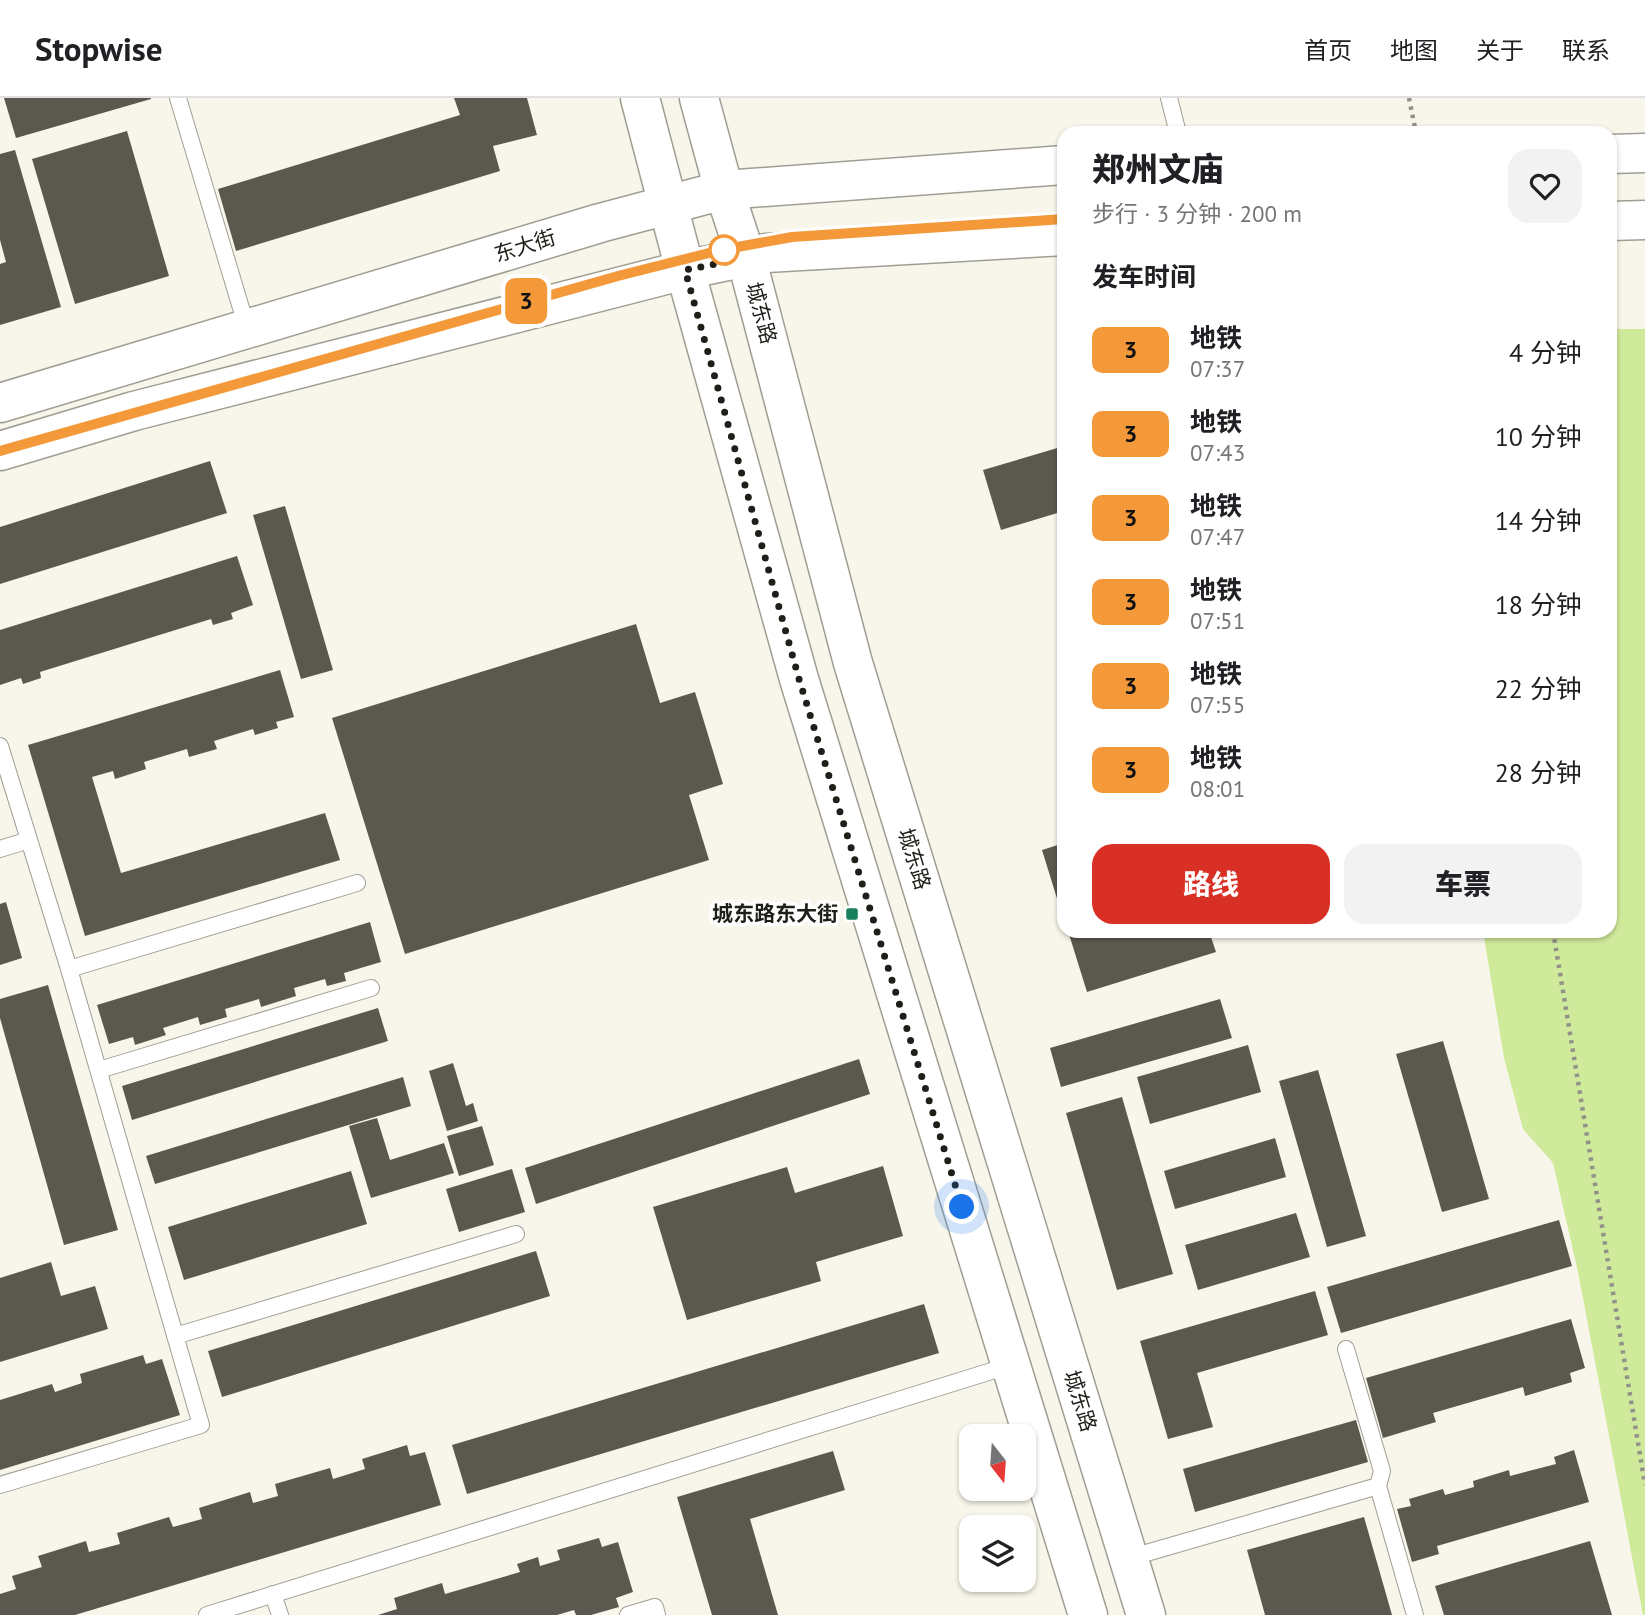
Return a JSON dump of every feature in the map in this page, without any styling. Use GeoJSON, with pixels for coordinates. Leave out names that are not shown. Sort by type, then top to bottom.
{"type":"FeatureCollection","features":[{"type":"Feature","properties":{"kind":"main road"},"geometry":{"type":"LineString","coordinates":[[640,98],[799,679],[1087,1615]]}},
{"type":"Feature","properties":{"kind":"main road","name":"城东路"},"geometry":{"type":"LineString","coordinates":[[699,98],[724,190],[746,257],[853,663],[1146,1615]]}},
{"type":"Feature","properties":{"kind":"main road"},"geometry":{"type":"LineString","coordinates":[[1617,154],[1645,153]]}},
{"type":"Feature","properties":{"kind":"main road","name":"东大街"},"geometry":{"type":"LineString","coordinates":[[0,403],[600,223],[724,190],[1057,166]]}},
{"type":"Feature","properties":{"kind":"main road"},"geometry":{"type":"LineString","coordinates":[[1617,221],[1645,220]]}},
{"type":"Feature","properties":{"kind":"main road"},"geometry":{"type":"LineString","coordinates":[[0,451],[134,411],[685,270],[746,257],[766,253],[1057,236]]}},
{"type":"Feature","properties":{"kind":"lane"},"geometry":{"type":"LineString","coordinates":[[178,98],[247,328]]}},
{"type":"Feature","properties":{"kind":"lane"},"geometry":{"type":"LineString","coordinates":[[1169,98],[1176,126]]}},
{"type":"Feature","properties":{"kind":"lane"},"geometry":{"type":"LineString","coordinates":[[0,746],[99,1070],[201,1426],[0,1485]]}},
{"type":"Feature","properties":{"kind":"lane"},"geometry":{"type":"LineString","coordinates":[[0,849],[29,840]]}},
{"type":"Feature","properties":{"kind":"lane"},"geometry":{"type":"LineString","coordinates":[[69,969],[357,883]]}},
{"type":"Feature","properties":{"kind":"lane"},"geometry":{"type":"LineString","coordinates":[[99,1070],[371,988]]}},
{"type":"Feature","properties":{"kind":"lane"},"geometry":{"type":"LineString","coordinates":[[175,1336],[516,1234]]}},
{"type":"Feature","properties":{"kind":"lane"},"geometry":{"type":"LineString","coordinates":[[1346,1349],[1382,1471],[1378,1486],[1415,1615]]}},
{"type":"Feature","properties":{"kind":"lane"},"geometry":{"type":"LineString","coordinates":[[207,1615],[1011,1365]]}},
{"type":"Feature","properties":{"kind":"lane"},"geometry":{"type":"LineString","coordinates":[[1129,1558],[1378,1486]]}},
{"type":"Feature","properties":{"kind":"lane"},"geometry":{"type":"LineString","coordinates":[[274,1594],[280,1615]]}},
{"type":"Feature","properties":{"kind":"lane"},"geometry":{"type":"LineString","coordinates":[[628,1615],[655,1607],[657,1615]]}},
{"type":"Feature","properties":{"kind":"path"},"geometry":{"type":"LineString","coordinates":[[1409,98],[1415,126]]}},
{"type":"Feature","properties":{"kind":"path"},"geometry":{"type":"LineString","coordinates":[[1554,938],[1645,1485]]}},
{"type":"Feature","properties":{"kind":"green space"},"geometry":{"type":"Polygon","coordinates":[[[1617,329],[1645,329],[1645,1615],[1578,1272],[1553,1163],[1523,1129],[1504,1058],[1484,938],[1617,938],[1617,329]]]}},
{"type":"Feature","properties":{"kind":"building"},"geometry":{"type":"Polygon","coordinates":[[[4,98],[151,98],[151,99],[16,138],[4,98]]]}},
{"type":"Feature","properties":{"kind":"building"},"geometry":{"type":"Polygon","coordinates":[[[454,98],[527,98],[537,135],[493,146],[500,171],[236,251],[218,189],[460,115],[454,98]]]}},
{"type":"Feature","properties":{"kind":"building"},"geometry":{"type":"Polygon","coordinates":[[[127,131],[169,276],[75,304],[32,159],[127,131]]]}},
{"type":"Feature","properties":{"kind":"building"},"geometry":{"type":"Polygon","coordinates":[[[15,150],[61,307],[0,325],[0,264],[6,262],[0,240],[0,154],[15,150]]]}},
{"type":"Feature","properties":{"kind":"building"},"geometry":{"type":"Polygon","coordinates":[[[1057,448],[1057,513],[1001,530],[983,470],[1057,448]]]}},
{"type":"Feature","properties":{"kind":"building"},"geometry":{"type":"Polygon","coordinates":[[[210,461],[227,513],[0,584],[0,527],[210,461]]]}},
{"type":"Feature","properties":{"kind":"building"},"geometry":{"type":"Polygon","coordinates":[[[285,506],[333,670],[301,679],[253,515],[285,506]]]}},
{"type":"Feature","properties":{"kind":"building"},"geometry":{"type":"Polygon","coordinates":[[[237,556],[253,605],[231,613],[233,619],[213,625],[211,619],[40,672],[41,678],[23,684],[21,678],[0,685],[0,630],[237,556]]]}},
{"type":"Feature","properties":{"kind":"building"},"geometry":{"type":"Polygon","coordinates":[[[636,624],[660,703],[695,692],[723,784],[689,795],[709,860],[405,954],[332,718],[636,624]]]}},
{"type":"Feature","properties":{"kind":"building"},"geometry":{"type":"Polygon","coordinates":[[[280,670],[294,717],[276,722],[278,728],[255,735],[253,729],[214,741],[217,749],[189,757],[187,749],[144,762],[146,769],[115,779],[113,771],[92,777],[121,873],[325,813],[340,860],[85,936],[28,745],[280,670]]]}},
{"type":"Feature","properties":{"kind":"building"},"geometry":{"type":"Polygon","coordinates":[[[1057,845],[1057,899],[1042,850],[1057,845]]]}},
{"type":"Feature","properties":{"kind":"building"},"geometry":{"type":"Polygon","coordinates":[[[6,902],[22,958],[0,965],[0,904],[6,902]]]}},
{"type":"Feature","properties":{"kind":"building"},"geometry":{"type":"Polygon","coordinates":[[[370,922],[381,962],[344,973],[346,981],[327,986],[325,979],[294,988],[296,996],[261,1007],[259,999],[225,1009],[227,1017],[200,1025],[198,1017],[163,1028],[166,1035],[135,1045],[133,1037],[109,1044],[97,1005],[370,922]]]}},
{"type":"Feature","properties":{"kind":"building"},"geometry":{"type":"Polygon","coordinates":[[[1070,938],[1211,938],[1216,952],[1087,992],[1070,938]]]}},
{"type":"Feature","properties":{"kind":"building"},"geometry":{"type":"Polygon","coordinates":[[[48,985],[118,1230],[64,1245],[0,1018],[0,999],[48,985]]]}},
{"type":"Feature","properties":{"kind":"building"},"geometry":{"type":"Polygon","coordinates":[[[1220,999],[1232,1038],[1061,1087],[1050,1048],[1220,999]]]}},
{"type":"Feature","properties":{"kind":"building"},"geometry":{"type":"Polygon","coordinates":[[[378,1008],[388,1041],[132,1120],[122,1086],[378,1008]]]}},
{"type":"Feature","properties":{"kind":"building"},"geometry":{"type":"Polygon","coordinates":[[[1443,1041],[1489,1199],[1442,1212],[1396,1054],[1443,1041]]]}},
{"type":"Feature","properties":{"kind":"building"},"geometry":{"type":"Polygon","coordinates":[[[1248,1045],[1261,1092],[1150,1124],[1137,1077],[1248,1045]]]}},
{"type":"Feature","properties":{"kind":"building"},"geometry":{"type":"Polygon","coordinates":[[[859,1059],[870,1094],[536,1204],[525,1168],[859,1059]]]}},
{"type":"Feature","properties":{"kind":"building"},"geometry":{"type":"Polygon","coordinates":[[[453,1063],[466,1106],[473,1103],[478,1121],[447,1131],[429,1071],[453,1063]]]}},
{"type":"Feature","properties":{"kind":"building"},"geometry":{"type":"Polygon","coordinates":[[[1318,1070],[1366,1236],[1327,1247],[1279,1081],[1318,1070]]]}},
{"type":"Feature","properties":{"kind":"building"},"geometry":{"type":"Polygon","coordinates":[[[403,1077],[411,1106],[155,1184],[146,1156],[403,1077]]]}},
{"type":"Feature","properties":{"kind":"building"},"geometry":{"type":"Polygon","coordinates":[[[1122,1097],[1173,1274],[1117,1290],[1066,1113],[1122,1097]]]}},
{"type":"Feature","properties":{"kind":"building"},"geometry":{"type":"Polygon","coordinates":[[[377,1118],[390,1160],[444,1143],[454,1173],[371,1198],[349,1126],[377,1118]]]}},
{"type":"Feature","properties":{"kind":"building"},"geometry":{"type":"Polygon","coordinates":[[[482,1126],[494,1165],[459,1176],[447,1136],[482,1126]]]}},
{"type":"Feature","properties":{"kind":"building"},"geometry":{"type":"Polygon","coordinates":[[[1275,1138],[1286,1177],[1175,1209],[1164,1171],[1275,1138]]]}},
{"type":"Feature","properties":{"kind":"building"},"geometry":{"type":"Polygon","coordinates":[[[883,1166],[903,1236],[816,1262],[821,1281],[687,1320],[653,1207],[787,1167],[795,1193],[883,1166]]]}},
{"type":"Feature","properties":{"kind":"building"},"geometry":{"type":"Polygon","coordinates":[[[512,1169],[525,1212],[459,1232],[446,1189],[512,1169]]]}},
{"type":"Feature","properties":{"kind":"building"},"geometry":{"type":"Polygon","coordinates":[[[351,1171],[367,1224],[184,1280],[168,1227],[351,1171]]]}},
{"type":"Feature","properties":{"kind":"building"},"geometry":{"type":"Polygon","coordinates":[[[1296,1213],[1310,1257],[1198,1290],[1185,1245],[1296,1213]]]}},
{"type":"Feature","properties":{"kind":"building"},"geometry":{"type":"Polygon","coordinates":[[[1559,1220],[1572,1266],[1341,1333],[1327,1287],[1559,1220]]]}},
{"type":"Feature","properties":{"kind":"building"},"geometry":{"type":"Polygon","coordinates":[[[536,1251],[550,1296],[222,1397],[208,1351],[536,1251]]]}},
{"type":"Feature","properties":{"kind":"building"},"geometry":{"type":"Polygon","coordinates":[[[51,1262],[61,1296],[95,1286],[108,1329],[0,1362],[0,1278],[51,1262]]]}},
{"type":"Feature","properties":{"kind":"building"},"geometry":{"type":"Polygon","coordinates":[[[1315,1291],[1328,1335],[1197,1373],[1213,1427],[1168,1439],[1140,1341],[1315,1291]]]}},
{"type":"Feature","properties":{"kind":"building"},"geometry":{"type":"Polygon","coordinates":[[[924,1304],[939,1353],[467,1494],[452,1445],[924,1304]]]}},
{"type":"Feature","properties":{"kind":"building"},"geometry":{"type":"Polygon","coordinates":[[[1571,1319],[1585,1368],[1570,1373],[1572,1382],[1525,1396],[1523,1387],[1433,1413],[1436,1422],[1383,1438],[1366,1378],[1571,1319]]]}},
{"type":"Feature","properties":{"kind":"building"},"geometry":{"type":"Polygon","coordinates":[[[143,1355],[146,1364],[162,1359],[180,1415],[0,1470],[0,1400],[52,1384],[55,1392],[82,1383],[80,1374],[143,1355]]]}},
{"type":"Feature","properties":{"kind":"building"},"geometry":{"type":"Polygon","coordinates":[[[1356,1420],[1368,1462],[1195,1512],[1183,1469],[1356,1420]]]}},
{"type":"Feature","properties":{"kind":"building"},"geometry":{"type":"Polygon","coordinates":[[[407,1445],[410,1456],[425,1452],[441,1505],[75,1615],[0,1615],[0,1594],[16,1589],[12,1576],[42,1567],[38,1556],[86,1541],[89,1552],[120,1544],[117,1533],[169,1517],[173,1527],[202,1519],[199,1508],[250,1492],[253,1503],[278,1496],[275,1484],[330,1468],[333,1479],[365,1469],[362,1459],[407,1445]]]}},
{"type":"Feature","properties":{"kind":"building"},"geometry":{"type":"Polygon","coordinates":[[[1574,1450],[1589,1502],[1437,1546],[1439,1554],[1412,1562],[1397,1509],[1411,1506],[1409,1499],[1443,1489],[1445,1495],[1474,1487],[1473,1481],[1509,1470],[1510,1476],[1556,1464],[1554,1457],[1574,1450]]]}},
{"type":"Feature","properties":{"kind":"building"},"geometry":{"type":"Polygon","coordinates":[[[833,1451],[845,1490],[750,1519],[778,1615],[712,1615],[677,1497],[833,1451]]]}},
{"type":"Feature","properties":{"kind":"building"},"geometry":{"type":"Polygon","coordinates":[[[1364,1517],[1392,1615],[1265,1615],[1247,1550],[1364,1517]]]}},
{"type":"Feature","properties":{"kind":"building"},"geometry":{"type":"Polygon","coordinates":[[[599,1538],[602,1547],[618,1542],[633,1592],[616,1598],[619,1607],[591,1615],[576,1615],[574,1610],[557,1615],[378,1615],[397,1609],[394,1598],[442,1583],[445,1594],[520,1572],[517,1564],[538,1557],[540,1566],[560,1560],[557,1550],[599,1538]]]}},
{"type":"Feature","properties":{"kind":"building"},"geometry":{"type":"Polygon","coordinates":[[[1590,1541],[1612,1615],[1444,1615],[1435,1586],[1590,1541]]]}},
{"type":"Feature","properties":{"kind":"metro line","name":"3"},"geometry":{"type":"LineString","coordinates":[[0,451],[286,368],[721,250],[792,237],[1057,219]]}},
{"type":"Feature","properties":{"kind":"place","name":"城东路东大街"},"geometry":{"type":"Point","coordinates":[852,914]}},
{"type":"Feature","properties":{"kind":"route"},"geometry":{"type":"LineString","coordinates":[[724,250],[726,262],[685,270],[799,679],[962,1207]]}}]}
